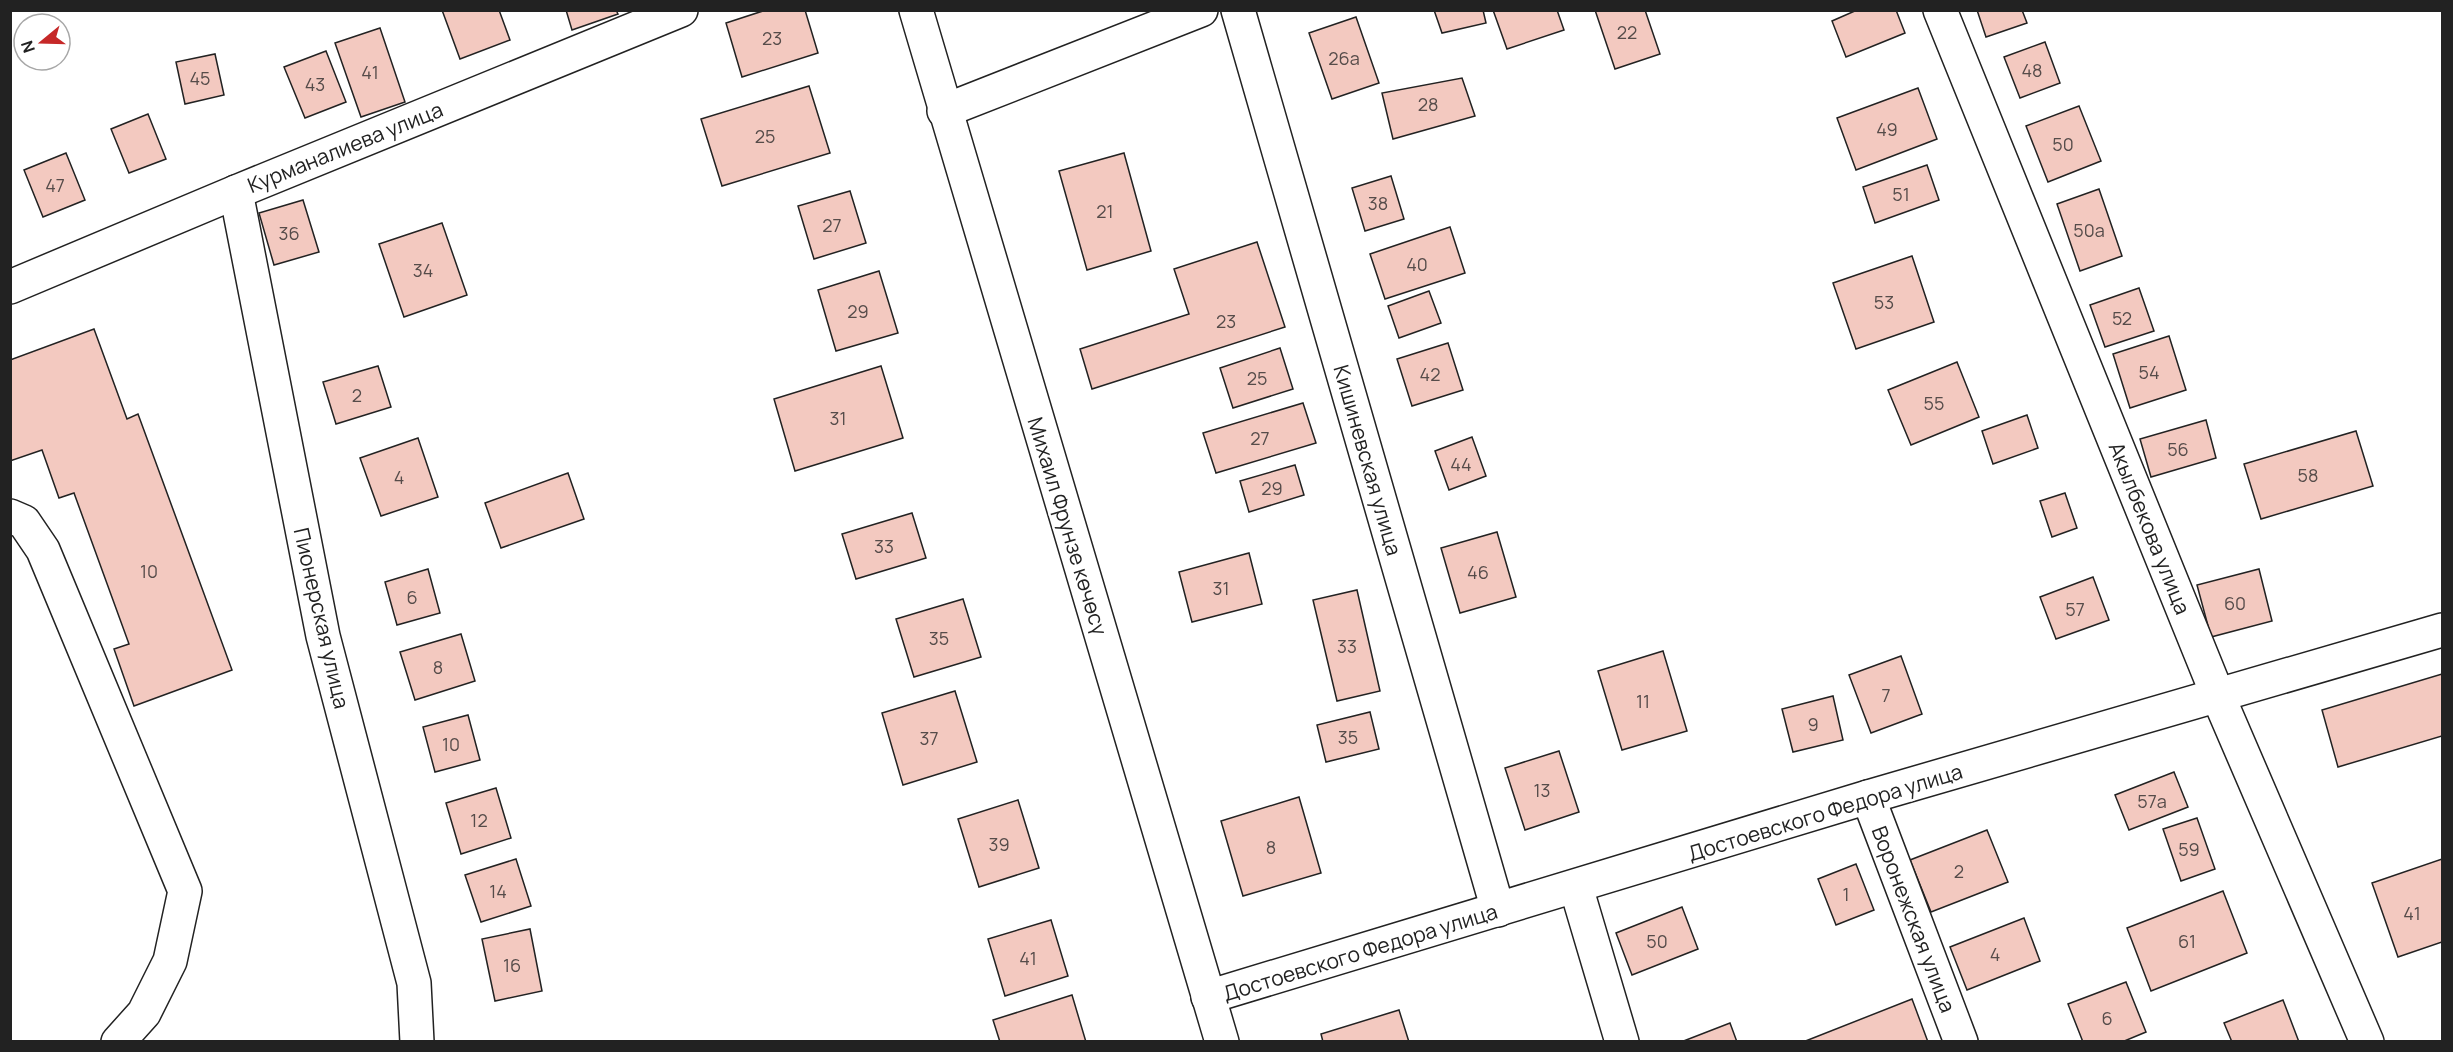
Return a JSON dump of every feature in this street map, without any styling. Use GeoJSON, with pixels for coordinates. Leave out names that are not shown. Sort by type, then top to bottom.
{"type":"FeatureCollection","features":[{"type":"Feature","properties":{"kind":"street","name":"Курманалиева улица"},"geometry":{"type":"LineString","coordinates":[[10,287],[681,10]]}},
{"type":"Feature","properties":{"kind":"street","name":"Михаил Фрунзе көчөсү"},"geometry":{"type":"LineString","coordinates":[[916,10],[944,111],[1222,1041]]}},
{"type":"Feature","properties":{"kind":"street"},"geometry":{"type":"LineString","coordinates":[[944,111],[1201,10]]}},
{"type":"Feature","properties":{"kind":"street","name":"Кишиневская улица"},"geometry":{"type":"LineString","coordinates":[[1238,10],[1498,910]]}},
{"type":"Feature","properties":{"kind":"street","name":"Акылбекова улица"},"geometry":{"type":"LineString","coordinates":[[1940,10],[2218,696],[2367,1041]]}},
{"type":"Feature","properties":{"kind":"street","name":"Пионерская улица"},"geometry":{"type":"LineString","coordinates":[[236,192],[323,636],[414,983],[417,1041]]}},
{"type":"Feature","properties":{"kind":"street"},"geometry":{"type":"LineString","coordinates":[[10,516],[24,522],[43,550],[185,891],[170,961],[144,1013],[118,1041]]}},
{"type":"Feature","properties":{"kind":"street","name":"Достоевского Федора улица"},"geometry":{"type":"LineString","coordinates":[[1208,997],[1868,798],[2442,630]]}},
{"type":"Feature","properties":{"kind":"street","name":"Воронежская улица"},"geometry":{"type":"LineString","coordinates":[[1868,798],[1961,1041]]}},
{"type":"Feature","properties":{"kind":"street"},"geometry":{"type":"LineString","coordinates":[[1576,887],[1622,1041]]}},
{"type":"Feature","properties":{"kind":"building"},"geometry":{"type":"Polygon","coordinates":[[[442,10],[499,10],[510,40],[460,59],[442,10]]]}},
{"type":"Feature","properties":{"kind":"building"},"geometry":{"type":"Polygon","coordinates":[[[566,10],[616,10],[618,14],[572,30],[566,10]]]}},
{"type":"Feature","properties":{"kind":"building"},"geometry":{"type":"Polygon","coordinates":[[[766,10],[805,10],[818,53],[742,77],[726,23],[766,10]]]}},
{"type":"Feature","properties":{"kind":"building"},"geometry":{"type":"Polygon","coordinates":[[[1434,10],[1483,10],[1486,23],[1442,33],[1434,10]]]}},
{"type":"Feature","properties":{"kind":"building"},"geometry":{"type":"Polygon","coordinates":[[[1493,10],[1557,10],[1564,30],[1507,49],[1493,10]]]}},
{"type":"Feature","properties":{"kind":"building"},"geometry":{"type":"Polygon","coordinates":[[[1595,10],[1645,10],[1660,54],[1615,69],[1595,10]]]}},
{"type":"Feature","properties":{"kind":"building"},"geometry":{"type":"Polygon","coordinates":[[[1857,10],[1896,10],[1905,33],[1846,57],[1832,21],[1857,10]]]}},
{"type":"Feature","properties":{"kind":"building"},"geometry":{"type":"Polygon","coordinates":[[[1977,10],[2022,10],[2027,23],[1986,37],[1977,10]]]}},
{"type":"Feature","properties":{"kind":"building"},"geometry":{"type":"Polygon","coordinates":[[[1356,17],[1379,83],[1332,99],[1309,33],[1356,17]]]}},
{"type":"Feature","properties":{"kind":"building"},"geometry":{"type":"Polygon","coordinates":[[[380,28],[405,102],[361,117],[335,43],[380,28]]]}},
{"type":"Feature","properties":{"kind":"building"},"geometry":{"type":"Polygon","coordinates":[[[2045,42],[2060,83],[2020,98],[2004,57],[2045,42]]]}},
{"type":"Feature","properties":{"kind":"building"},"geometry":{"type":"Polygon","coordinates":[[[326,51],[346,102],[305,118],[284,67],[326,51]]]}},
{"type":"Feature","properties":{"kind":"building"},"geometry":{"type":"Polygon","coordinates":[[[215,54],[224,95],[185,104],[176,62],[215,54]]]}},
{"type":"Feature","properties":{"kind":"building"},"geometry":{"type":"Polygon","coordinates":[[[1462,78],[1475,116],[1393,139],[1382,93],[1462,78]]]}},
{"type":"Feature","properties":{"kind":"building"},"geometry":{"type":"Polygon","coordinates":[[[809,86],[830,153],[722,186],[701,119],[809,86]]]}},
{"type":"Feature","properties":{"kind":"building"},"geometry":{"type":"Polygon","coordinates":[[[1918,88],[1937,139],[1856,170],[1837,118],[1918,88]]]}},
{"type":"Feature","properties":{"kind":"building"},"geometry":{"type":"Polygon","coordinates":[[[2079,106],[2101,161],[2048,182],[2026,126],[2079,106]]]}},
{"type":"Feature","properties":{"kind":"building"},"geometry":{"type":"Polygon","coordinates":[[[148,114],[166,159],[129,173],[111,129],[148,114]]]}},
{"type":"Feature","properties":{"kind":"building"},"geometry":{"type":"Polygon","coordinates":[[[66,153],[85,200],[43,217],[24,170],[66,153]]]}},
{"type":"Feature","properties":{"kind":"building"},"geometry":{"type":"Polygon","coordinates":[[[1124,153],[1151,251],[1087,270],[1059,171],[1124,153]]]}},
{"type":"Feature","properties":{"kind":"building"},"geometry":{"type":"Polygon","coordinates":[[[1927,165],[1939,200],[1875,223],[1863,187],[1927,165]]]}},
{"type":"Feature","properties":{"kind":"building"},"geometry":{"type":"Polygon","coordinates":[[[1391,176],[1404,219],[1365,231],[1352,188],[1391,176]]]}},
{"type":"Feature","properties":{"kind":"building"},"geometry":{"type":"Polygon","coordinates":[[[2099,189],[2122,256],[2080,271],[2057,204],[2099,189]]]}},
{"type":"Feature","properties":{"kind":"building"},"geometry":{"type":"Polygon","coordinates":[[[850,191],[866,243],[814,259],[798,206],[850,191]]]}},
{"type":"Feature","properties":{"kind":"building"},"geometry":{"type":"Polygon","coordinates":[[[303,200],[319,252],[274,265],[259,213],[303,200]]]}},
{"type":"Feature","properties":{"kind":"building"},"geometry":{"type":"Polygon","coordinates":[[[442,223],[467,295],[404,317],[379,244],[442,223]]]}},
{"type":"Feature","properties":{"kind":"building"},"geometry":{"type":"Polygon","coordinates":[[[1450,227],[1465,273],[1385,299],[1370,254],[1450,227]]]}},
{"type":"Feature","properties":{"kind":"building"},"geometry":{"type":"Polygon","coordinates":[[[1257,242],[1285,327],[1092,389],[1080,349],[1189,314],[1174,269],[1257,242]]]}},
{"type":"Feature","properties":{"kind":"building"},"geometry":{"type":"Polygon","coordinates":[[[1912,256],[1934,322],[1856,349],[1833,283],[1912,256]]]}},
{"type":"Feature","properties":{"kind":"building"},"geometry":{"type":"Polygon","coordinates":[[[879,271],[898,333],[836,351],[818,290],[879,271]]]}},
{"type":"Feature","properties":{"kind":"building"},"geometry":{"type":"Polygon","coordinates":[[[2139,288],[2154,331],[2105,347],[2090,305],[2139,288]]]}},
{"type":"Feature","properties":{"kind":"building"},"geometry":{"type":"Polygon","coordinates":[[[1429,291],[1441,323],[1399,338],[1388,306],[1429,291]]]}},
{"type":"Feature","properties":{"kind":"building"},"geometry":{"type":"Polygon","coordinates":[[[94,329],[127,419],[138,414],[232,670],[134,706],[114,649],[129,644],[74,493],[59,498],[42,450],[10,461],[10,360],[94,329]]]}},
{"type":"Feature","properties":{"kind":"building"},"geometry":{"type":"Polygon","coordinates":[[[2169,336],[2186,390],[2130,408],[2113,354],[2169,336]]]}},
{"type":"Feature","properties":{"kind":"building"},"geometry":{"type":"Polygon","coordinates":[[[1448,343],[1463,390],[1412,406],[1397,359],[1448,343]]]}},
{"type":"Feature","properties":{"kind":"building"},"geometry":{"type":"Polygon","coordinates":[[[1280,348],[1293,389],[1233,408],[1220,368],[1280,348]]]}},
{"type":"Feature","properties":{"kind":"building"},"geometry":{"type":"Polygon","coordinates":[[[1957,362],[1979,417],[1911,445],[1888,390],[1957,362]]]}},
{"type":"Feature","properties":{"kind":"building"},"geometry":{"type":"Polygon","coordinates":[[[378,366],[391,407],[336,424],[323,382],[378,366]]]}},
{"type":"Feature","properties":{"kind":"building"},"geometry":{"type":"Polygon","coordinates":[[[881,366],[903,438],[795,471],[774,399],[881,366]]]}},
{"type":"Feature","properties":{"kind":"building"},"geometry":{"type":"Polygon","coordinates":[[[1303,403],[1316,443],[1216,473],[1203,433],[1303,403]]]}},
{"type":"Feature","properties":{"kind":"building"},"geometry":{"type":"Polygon","coordinates":[[[2027,415],[2038,448],[1993,464],[1982,431],[2027,415]]]}},
{"type":"Feature","properties":{"kind":"building"},"geometry":{"type":"Polygon","coordinates":[[[2206,420],[2216,458],[2151,477],[2140,439],[2206,420]]]}},
{"type":"Feature","properties":{"kind":"building"},"geometry":{"type":"Polygon","coordinates":[[[2356,431],[2373,486],[2261,519],[2244,464],[2356,431]]]}},
{"type":"Feature","properties":{"kind":"building"},"geometry":{"type":"Polygon","coordinates":[[[1472,437],[1486,476],[1449,490],[1435,451],[1472,437]]]}},
{"type":"Feature","properties":{"kind":"building"},"geometry":{"type":"Polygon","coordinates":[[[418,438],[438,497],[381,516],[360,458],[418,438]]]}},
{"type":"Feature","properties":{"kind":"building"},"geometry":{"type":"Polygon","coordinates":[[[1295,465],[1304,495],[1249,512],[1240,481],[1295,465]]]}},
{"type":"Feature","properties":{"kind":"building"},"geometry":{"type":"Polygon","coordinates":[[[568,473],[584,519],[501,548],[485,503],[568,473]]]}},
{"type":"Feature","properties":{"kind":"building"},"geometry":{"type":"Polygon","coordinates":[[[2065,493],[2077,528],[2052,537],[2040,501],[2065,493]]]}},
{"type":"Feature","properties":{"kind":"building"},"geometry":{"type":"Polygon","coordinates":[[[912,513],[926,558],[856,579],[842,534],[912,513]]]}},
{"type":"Feature","properties":{"kind":"building"},"geometry":{"type":"Polygon","coordinates":[[[1497,532],[1516,597],[1460,613],[1441,548],[1497,532]]]}},
{"type":"Feature","properties":{"kind":"building"},"geometry":{"type":"Polygon","coordinates":[[[1249,553],[1262,604],[1192,622],[1179,572],[1249,553]]]}},
{"type":"Feature","properties":{"kind":"building"},"geometry":{"type":"Polygon","coordinates":[[[428,569],[440,613],[397,625],[385,582],[428,569]]]}},
{"type":"Feature","properties":{"kind":"building"},"geometry":{"type":"Polygon","coordinates":[[[2259,569],[2272,621],[2211,637],[2197,585],[2259,569]]]}},
{"type":"Feature","properties":{"kind":"building"},"geometry":{"type":"Polygon","coordinates":[[[2093,577],[2109,620],[2056,639],[2040,597],[2093,577]]]}},
{"type":"Feature","properties":{"kind":"building"},"geometry":{"type":"Polygon","coordinates":[[[1357,590],[1380,691],[1337,701],[1313,600],[1357,590]]]}},
{"type":"Feature","properties":{"kind":"building"},"geometry":{"type":"Polygon","coordinates":[[[963,599],[981,657],[914,677],[896,619],[963,599]]]}},
{"type":"Feature","properties":{"kind":"building"},"geometry":{"type":"Polygon","coordinates":[[[461,634],[475,681],[415,700],[400,652],[461,634]]]}},
{"type":"Feature","properties":{"kind":"building"},"geometry":{"type":"Polygon","coordinates":[[[1663,651],[1687,731],[1622,750],[1598,671],[1663,651]]]}},
{"type":"Feature","properties":{"kind":"building"},"geometry":{"type":"Polygon","coordinates":[[[1901,656],[1922,714],[1871,733],[1849,675],[1901,656]]]}},
{"type":"Feature","properties":{"kind":"building"},"geometry":{"type":"Polygon","coordinates":[[[2442,674],[2442,736],[2338,767],[2322,710],[2442,674]]]}},
{"type":"Feature","properties":{"kind":"building"},"geometry":{"type":"Polygon","coordinates":[[[955,691],[977,762],[903,785],[882,713],[955,691]]]}},
{"type":"Feature","properties":{"kind":"building"},"geometry":{"type":"Polygon","coordinates":[[[1833,696],[1843,740],[1793,752],[1782,709],[1833,696]]]}},
{"type":"Feature","properties":{"kind":"building"},"geometry":{"type":"Polygon","coordinates":[[[1370,712],[1379,749],[1326,762],[1317,725],[1370,712]]]}},
{"type":"Feature","properties":{"kind":"building"},"geometry":{"type":"Polygon","coordinates":[[[468,715],[480,760],[435,772],[423,727],[468,715]]]}},
{"type":"Feature","properties":{"kind":"building"},"geometry":{"type":"Polygon","coordinates":[[[1559,751],[1579,812],[1525,830],[1505,768],[1559,751]]]}},
{"type":"Feature","properties":{"kind":"building"},"geometry":{"type":"Polygon","coordinates":[[[2174,772],[2188,807],[2129,830],[2115,795],[2174,772]]]}},
{"type":"Feature","properties":{"kind":"building"},"geometry":{"type":"Polygon","coordinates":[[[496,788],[511,838],[461,854],[446,803],[496,788]]]}},
{"type":"Feature","properties":{"kind":"building"},"geometry":{"type":"Polygon","coordinates":[[[1299,797],[1321,873],[1243,896],[1221,821],[1299,797]]]}},
{"type":"Feature","properties":{"kind":"building"},"geometry":{"type":"Polygon","coordinates":[[[1018,800],[1039,868],[979,887],[958,819],[1018,800]]]}},
{"type":"Feature","properties":{"kind":"building"},"geometry":{"type":"Polygon","coordinates":[[[2197,818],[2215,869],[2181,881],[2163,829],[2197,818]]]}},
{"type":"Feature","properties":{"kind":"building"},"geometry":{"type":"Polygon","coordinates":[[[1987,830],[2008,882],[1931,912],[1910,860],[1987,830]]]}},
{"type":"Feature","properties":{"kind":"building"},"geometry":{"type":"Polygon","coordinates":[[[516,859],[531,906],[481,922],[465,875],[516,859]]]}},
{"type":"Feature","properties":{"kind":"building"},"geometry":{"type":"Polygon","coordinates":[[[2442,859],[2442,942],[2398,957],[2372,883],[2442,859]]]}},
{"type":"Feature","properties":{"kind":"building"},"geometry":{"type":"Polygon","coordinates":[[[1856,864],[1874,910],[1836,925],[1818,879],[1856,864]]]}},
{"type":"Feature","properties":{"kind":"building"},"geometry":{"type":"Polygon","coordinates":[[[2223,891],[2247,953],[2151,991],[2127,928],[2223,891]]]}},
{"type":"Feature","properties":{"kind":"building"},"geometry":{"type":"Polygon","coordinates":[[[1682,907],[1698,949],[1632,975],[1616,933],[1682,907]]]}},
{"type":"Feature","properties":{"kind":"building"},"geometry":{"type":"Polygon","coordinates":[[[2024,918],[2040,961],[1967,990],[1950,947],[2024,918]]]}},
{"type":"Feature","properties":{"kind":"building"},"geometry":{"type":"Polygon","coordinates":[[[1051,920],[1068,976],[1005,996],[988,939],[1051,920]]]}},
{"type":"Feature","properties":{"kind":"building"},"geometry":{"type":"Polygon","coordinates":[[[530,929],[542,991],[495,1001],[482,939],[530,929]]]}},
{"type":"Feature","properties":{"kind":"building"},"geometry":{"type":"Polygon","coordinates":[[[2126,982],[2146,1032],[2122,1042],[2083,1042],[2068,1004],[2126,982]]]}},
{"type":"Feature","properties":{"kind":"building"},"geometry":{"type":"Polygon","coordinates":[[[1072,995],[1086,1042],[1000,1042],[993,1020],[1072,995]]]}},
{"type":"Feature","properties":{"kind":"building"},"geometry":{"type":"Polygon","coordinates":[[[1912,999],[1928,1042],[1803,1042],[1912,999]]]}},
{"type":"Feature","properties":{"kind":"building"},"geometry":{"type":"Polygon","coordinates":[[[2283,1000],[2299,1042],[2232,1042],[2224,1023],[2283,1000]]]}},
{"type":"Feature","properties":{"kind":"building"},"geometry":{"type":"Polygon","coordinates":[[[1399,1010],[1409,1042],[1323,1042],[1321,1034],[1399,1010]]]}},
{"type":"Feature","properties":{"kind":"building"},"geometry":{"type":"Polygon","coordinates":[[[1730,1023],[1737,1042],[1681,1042],[1730,1023]]]}}]}
